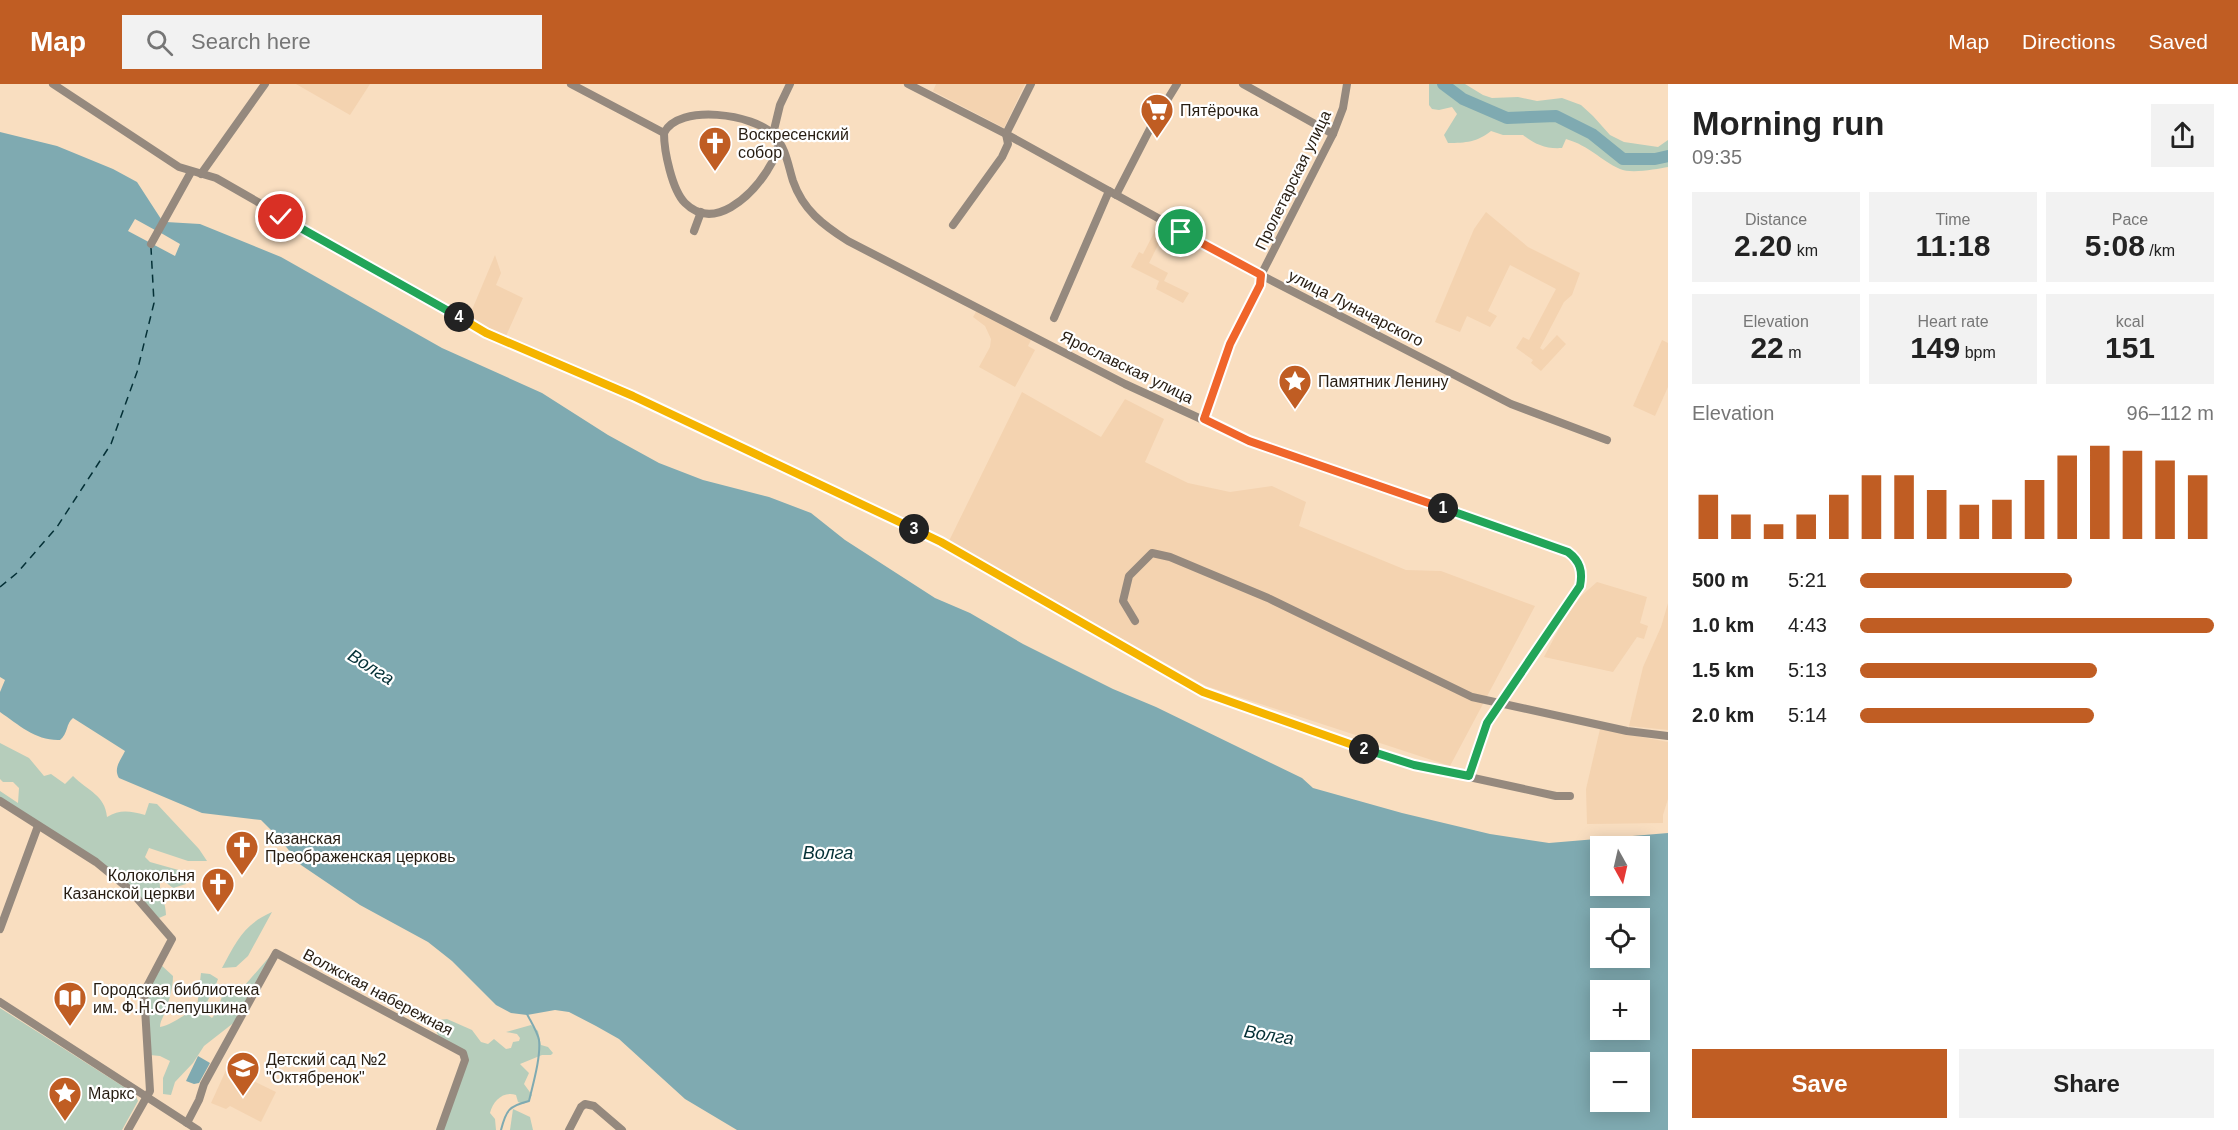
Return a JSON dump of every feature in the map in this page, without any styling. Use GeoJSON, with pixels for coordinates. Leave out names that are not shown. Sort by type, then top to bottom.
{"type":"FeatureCollection","features":[{"type":"Feature","properties":{"kind":"street"},"geometry":{"type":"LineString","coordinates":[[53,84],[179,167],[216,178],[486,333],[633,396],[941,542],[1203,692],[1414,765],[1570,796]]}},
{"type":"Feature","properties":{"kind":"street"},"geometry":{"type":"LineString","coordinates":[[201,174],[265,84]]}},
{"type":"Feature","properties":{"kind":"street"},"geometry":{"type":"LineString","coordinates":[[571,84],[664,133]]}},
{"type":"Feature","properties":{"kind":"street"},"geometry":{"type":"LineString","coordinates":[[776,138],[761,126],[715,115],[683,118],[664,133],[667,156],[678,192],[685,203],[701,212],[711,213],[731,207],[750,194],[777,153],[776,138],[780,105],[790,84]]}},
{"type":"Feature","properties":{"kind":"street","name":"улица Луначарского"},"geometry":{"type":"LineString","coordinates":[[908,84],[1006,134],[1261,275],[1511,404],[1607,440]]}},
{"type":"Feature","properties":{"kind":"street"},"geometry":{"type":"LineString","coordinates":[[953,225],[1002,157],[1008,144],[1006,134],[1030,84]]}},
{"type":"Feature","properties":{"kind":"street"},"geometry":{"type":"LineString","coordinates":[[1054,318],[1113,193],[1177,84]]}},
{"type":"Feature","properties":{"kind":"street"},"geometry":{"type":"LineString","coordinates":[[1243,84],[1333,134]]}},
{"type":"Feature","properties":{"kind":"street","name":"Пролетарская улица"},"geometry":{"type":"LineString","coordinates":[[1204,419],[1230,344],[1260,285],[1261,275],[1333,134],[1343,108],[1347,84]]}},
{"type":"Feature","properties":{"kind":"street","name":"Ярославская улица"},"geometry":{"type":"LineString","coordinates":[[776,138],[785,152],[793,181],[801,198],[811,213],[832,231],[1125,384],[1249,441],[1572,555],[1582,570],[1580,586],[1487,723],[1469,776]]}},
{"type":"Feature","properties":{"kind":"street"},"geometry":{"type":"LineString","coordinates":[[151,244],[191,172]]}},
{"type":"Feature","properties":{"kind":"street"},"geometry":{"type":"LineString","coordinates":[[694,231],[701,212]]}},
{"type":"Feature","properties":{"kind":"street"},"geometry":{"type":"LineString","coordinates":[[1136,621],[1123,601],[1129,576],[1152,553],[1170,556],[1268,598],[1472,697],[1627,731],[1668,736]]}},
{"type":"Feature","properties":{"kind":"street"},"geometry":{"type":"LineString","coordinates":[[0,801],[96,862],[129,889],[172,939],[144,992],[150,1091],[128,1130]]}},
{"type":"Feature","properties":{"kind":"street"},"geometry":{"type":"LineString","coordinates":[[0,927],[38,826]]}},
{"type":"Feature","properties":{"kind":"street","name":"Волжская набережная"},"geometry":{"type":"LineString","coordinates":[[187,1123],[199,1100],[204,1084],[276,953],[463,1053],[465,1056],[440,1130]]}},
{"type":"Feature","properties":{"kind":"street"},"geometry":{"type":"LineString","coordinates":[[0,1002],[198,1130]]}},
{"type":"Feature","properties":{"kind":"street"},"geometry":{"type":"LineString","coordinates":[[569,1130],[581,1107],[585,1104],[594,1106],[622,1130]]}},
{"type":"Feature","properties":{"kind":"shaded area"},"geometry":{"type":"Polygon","coordinates":[[[296,84],[370,84],[350,115],[296,84]]]}},
{"type":"Feature","properties":{"kind":"shaded area"},"geometry":{"type":"Polygon","coordinates":[[[936,84],[1025,84],[1004,128],[933,91],[936,84]]]}},
{"type":"Feature","properties":{"kind":"shaded area"},"geometry":{"type":"Polygon","coordinates":[[[1486,212],[1528,247],[1580,273],[1572,295],[1564,302],[1540,348],[1543,350],[1557,335],[1566,344],[1541,371],[1531,363],[1533,360],[1516,348],[1523,337],[1529,340],[1556,289],[1510,265],[1488,311],[1497,316],[1490,327],[1467,316],[1460,332],[1435,322],[1474,229],[1486,212]]]}},
{"type":"Feature","properties":{"kind":"shaded area"},"geometry":{"type":"Polygon","coordinates":[[[1156,229],[1164,233],[1149,263],[1168,273],[1164,281],[1189,293],[1183,303],[1156,289],[1159,281],[1131,267],[1139,252],[1143,254],[1156,229]]]}},
{"type":"Feature","properties":{"kind":"shaded area"},"geometry":{"type":"Polygon","coordinates":[[[495,255],[501,273],[496,285],[523,298],[506,336],[476,324],[477,321],[469,317],[495,255]]]}},
{"type":"Feature","properties":{"kind":"shaded area"},"geometry":{"type":"Polygon","coordinates":[[[977,310],[1032,338],[1028,346],[1035,350],[1015,387],[979,367],[990,347],[991,339],[985,326],[973,317],[977,310]]]}},
{"type":"Feature","properties":{"kind":"shaded area"},"geometry":{"type":"Polygon","coordinates":[[[1662,340],[1668,343],[1668,387],[1655,416],[1633,406],[1662,340]]]}},
{"type":"Feature","properties":{"kind":"shaded area"},"geometry":{"type":"Polygon","coordinates":[[[1022,392],[1101,437],[1125,399],[1164,419],[1145,462],[1188,483],[1230,492],[1272,486],[1306,502],[1299,526],[1406,570],[1441,571],[1535,606],[1450,766],[1206,686],[949,541],[1022,392]]]}},
{"type":"Feature","properties":{"kind":"shaded area"},"geometry":{"type":"Polygon","coordinates":[[[1597,582],[1647,597],[1640,623],[1648,626],[1644,639],[1637,637],[1613,672],[1544,657],[1561,625],[1580,597],[1597,582]]]}},
{"type":"Feature","properties":{"kind":"shaded area"},"geometry":{"type":"Polygon","coordinates":[[[1668,603],[1668,730],[1629,726],[1643,667],[1661,627],[1668,603]]]}},
{"type":"Feature","properties":{"kind":"shaded area"},"geometry":{"type":"Polygon","coordinates":[[[1600,729],[1668,742],[1668,799],[1663,823],[1587,824],[1586,789],[1600,729]]]}},
{"type":"Feature","properties":{"kind":"shaded area","name":"Детский сад №2 \"Октябренок\""},"geometry":{"type":"Polygon","coordinates":[[[227,1068],[276,1092],[261,1122],[230,1106],[226,1109],[211,1103],[227,1068]]]}},
{"type":"Feature","properties":{"kind":"green space"},"geometry":{"type":"Polygon","coordinates":[[[1429,84],[1465,84],[1492,98],[1518,97],[1537,101],[1562,98],[1581,105],[1610,135],[1624,142],[1658,147],[1668,140],[1668,167],[1644,171],[1620,169],[1582,145],[1566,139],[1562,148],[1551,148],[1537,144],[1523,135],[1503,135],[1491,131],[1471,141],[1448,143],[1444,135],[1457,114],[1452,107],[1432,109],[1429,105],[1429,84]]]}},
{"type":"Feature","properties":{"kind":"green space"},"geometry":{"type":"Polygon","coordinates":[[[0,743],[29,758],[44,776],[51,774],[65,784],[73,776],[99,798],[107,817],[125,812],[145,815],[149,803],[157,804],[199,849],[207,861],[188,861],[149,848],[145,857],[150,862],[182,871],[186,884],[173,888],[160,878],[166,915],[159,918],[130,888],[0,799],[0,791],[18,803],[19,788],[13,782],[3,782],[0,779],[0,743]]]}},
{"type":"Feature","properties":{"kind":"green space"},"geometry":{"type":"Polygon","coordinates":[[[272,912],[248,956],[236,967],[222,968],[248,928],[272,912]]]}},
{"type":"Feature","properties":{"kind":"green space"},"geometry":{"type":"Polygon","coordinates":[[[271,955],[236,1021],[204,1046],[193,1063],[175,1082],[171,1095],[163,1094],[163,1078],[170,1061],[160,1056],[150,1055],[145,993],[160,964],[173,976],[160,1027],[170,1024],[197,1008],[201,973],[210,974],[218,979],[205,1009],[205,1013],[212,1018],[229,986],[236,986],[239,992],[271,955]]]}},
{"type":"Feature","properties":{"kind":"green space"},"geometry":{"type":"Polygon","coordinates":[[[0,1008],[135,1094],[138,1101],[122,1130],[0,1130],[0,1008]]]}},
{"type":"Feature","properties":{"kind":"green space"},"geometry":{"type":"Polygon","coordinates":[[[447,1019],[472,1030],[481,1042],[488,1044],[494,1039],[506,1049],[511,1048],[513,1042],[519,1041],[520,1038],[517,1034],[506,1032],[531,1025],[538,1031],[541,1045],[548,1047],[553,1053],[520,1064],[529,1073],[524,1084],[532,1095],[529,1101],[523,1104],[518,1102],[516,1095],[511,1094],[496,1101],[490,1113],[495,1119],[496,1130],[442,1130],[467,1061],[440,1039],[435,1029],[438,1020],[447,1019]]]}},
{"type":"Feature","properties":{"kind":"green space"},"geometry":{"type":"Polygon","coordinates":[[[513,1109],[530,1117],[533,1130],[510,1130],[513,1109]]]}},
{"type":"Feature","properties":{"kind":"water","name":"Волга"},"geometry":{"type":"Polygon","coordinates":[[[0,132],[57,146],[113,169],[137,182],[161,219],[166,222],[200,224],[281,257],[442,348],[542,393],[608,435],[659,463],[703,480],[769,497],[811,513],[845,540],[935,598],[970,613],[1023,644],[1113,689],[1156,707],[1302,778],[1313,788],[1402,813],[1490,834],[1549,843],[1590,840],[1590,896],[1650,896],[1650,836],[1632,836],[1668,833],[1668,1130],[737,1130],[685,1099],[619,1039],[596,1026],[569,1012],[555,1010],[527,1015],[511,1013],[496,1005],[452,961],[428,942],[360,905],[301,865],[261,820],[202,813],[119,778],[117,767],[125,751],[73,718],[60,740],[43,738],[28,731],[0,712],[0,692],[5,680],[0,677],[0,132]]]}},
{"type":"Feature","properties":{"kind":"water"},"geometry":{"type":"Polygon","coordinates":[[[198,1056],[210,1063],[199,1083],[194,1084],[186,1081],[198,1056]]]}},
{"type":"Feature","properties":{"kind":"pier"},"geometry":{"type":"Polygon","coordinates":[[[135,219],[155,230],[161,220],[161,233],[180,244],[175,256],[128,231],[135,219]]]}},
{"type":"Feature","properties":{"kind":"waterway"},"geometry":{"type":"LineString","coordinates":[[1443,84],[1463,99],[1507,118],[1556,116],[1592,134],[1623,159],[1655,159],[1668,156]]}},
{"type":"Feature","properties":{"kind":"waterway"},"geometry":{"type":"LineString","coordinates":[[501,1130],[509,1110],[529,1101],[534,1079],[539,1040],[527,1014]]}},
{"type":"Feature","properties":{"kind":"ferry route"},"geometry":{"type":"LineString","coordinates":[[0,587],[17,573],[57,527],[111,444],[137,372],[154,303],[151,248]]}},
{"type":"Feature","properties":{"kind":"place","name":"Пятёрочка"},"geometry":{"type":"Point","coordinates":[1157,139]}},
{"type":"Feature","properties":{"kind":"place","name":"Воскресенский собор"},"geometry":{"type":"Point","coordinates":[715,172]}},
{"type":"Feature","properties":{"kind":"place","name":"Памятник Ленину"},"geometry":{"type":"Point","coordinates":[1295,410]}},
{"type":"Feature","properties":{"kind":"place","name":"Казанская Преображенская церковь"},"geometry":{"type":"Point","coordinates":[242,876]}},
{"type":"Feature","properties":{"kind":"place","name":"Колокольня Казанской церкви"},"geometry":{"type":"Point","coordinates":[218,913]}},
{"type":"Feature","properties":{"kind":"place","name":"Городская библиотека им. Ф.Н.Слепушкина"},"geometry":{"type":"Point","coordinates":[70,1027]}},
{"type":"Feature","properties":{"kind":"place","name":"Детский сад №2 \"Октябренок\""},"geometry":{"type":"Point","coordinates":[243,1097]}},
{"type":"Feature","properties":{"kind":"place","name":"Маркс"},"geometry":{"type":"Point","coordinates":[65,1122]}},
{"type":"Feature","properties":{"kind":"route"},"geometry":{"type":"LineString","coordinates":[[281,217],[486,333],[633,396],[941,542],[1203,692],[1414,765],[1469,776],[1487,723],[1576,594],[1582,576],[1579,564],[1568,552],[1249,441],[1204,419],[1230,344],[1260,285],[1261,275],[1181,232]]}}]}
